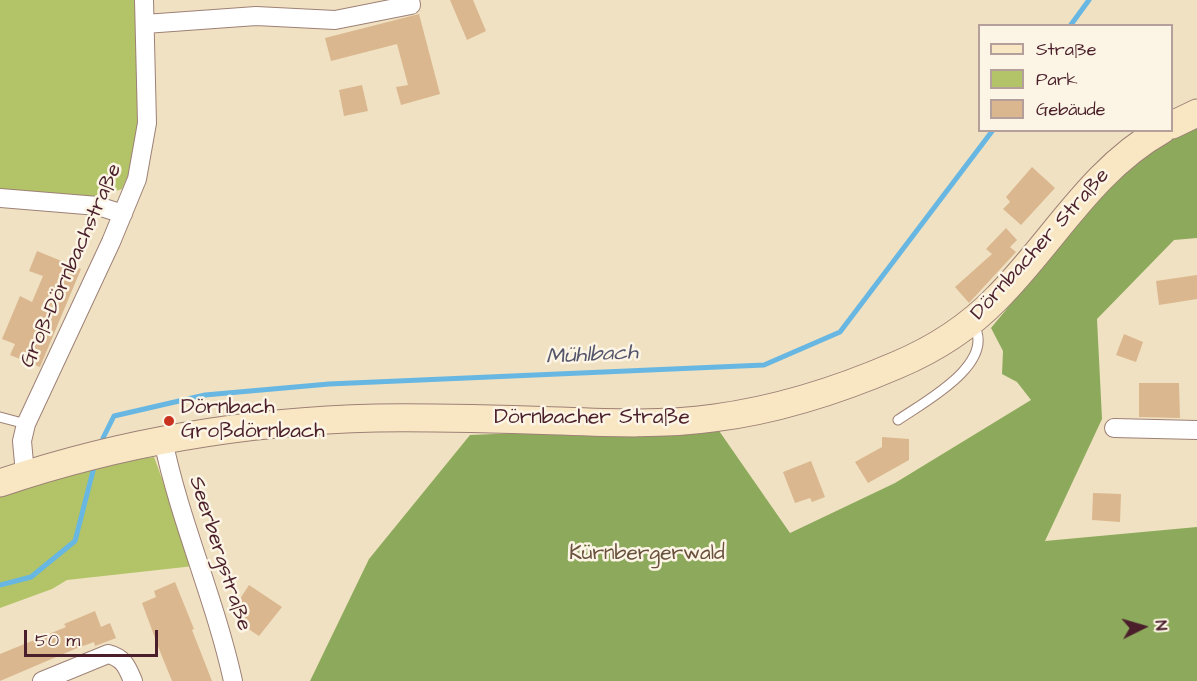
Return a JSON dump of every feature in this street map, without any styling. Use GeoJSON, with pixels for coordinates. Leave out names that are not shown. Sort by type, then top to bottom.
{"type":"FeatureCollection","features":[{"type":"Feature","properties":{"kind":"street","name":"Groß-Dörnbachstraße"},"geometry":{"type":"LineString","coordinates":[[12,478],[26,424],[123,214],[137,178],[146,133],[144,0]]}},
{"type":"Feature","properties":{"kind":"street"},"geometry":{"type":"LineString","coordinates":[[145,24],[256,16],[335,20],[411,5],[410,0]]}},
{"type":"Feature","properties":{"kind":"street"},"geometry":{"type":"LineString","coordinates":[[1173,125],[1197,113]]}},
{"type":"Feature","properties":{"kind":"street","name":"Dörnbacher Straße"},"geometry":{"type":"LineString","coordinates":[[12,478],[163,440],[306,421],[465,418],[652,423],[713,418],[810,397],[854,383],[934,347],[972,322],[1006,289],[1082,197],[1111,167],[1159,132]]}},
{"type":"Feature","properties":{"kind":"street"},"geometry":{"type":"LineString","coordinates":[[0,198],[98,206],[123,214]]}},
{"type":"Feature","properties":{"kind":"street"},"geometry":{"type":"LineString","coordinates":[[1114,428],[1197,430]]}},
{"type":"Feature","properties":{"kind":"street","name":"Seerbergstraße"},"geometry":{"type":"LineString","coordinates":[[163,440],[172,484],[226,649],[233,681]]}},
{"type":"Feature","properties":{"kind":"street"},"geometry":{"type":"LineString","coordinates":[[42,681],[108,654],[117,656],[126,663],[133,681]]}},
{"type":"Feature","properties":{"kind":"lane"},"geometry":{"type":"LineString","coordinates":[[898,420],[956,380],[972,362],[979,339],[972,322]]}},
{"type":"Feature","properties":{"kind":"lane"},"geometry":{"type":"LineString","coordinates":[[0,417],[26,424]]}},
{"type":"Feature","properties":{"kind":"green space"},"geometry":{"type":"Polygon","coordinates":[[[0,0],[138,0],[140,118],[134,162],[122,189],[97,197],[0,192],[0,0]]]}},
{"type":"Feature","properties":{"kind":"green space","name":"Kürnbergerwald"},"geometry":{"type":"Polygon","coordinates":[[[1197,125],[1197,238],[1174,240],[1097,319],[1102,419],[1045,541],[1197,527],[1197,681],[310,681],[369,559],[470,435],[715,425],[790,533],[895,483],[1031,400],[1017,382],[1002,374],[1003,351],[991,328],[1123,168],[1184,130],[1197,125]]]}},
{"type":"Feature","properties":{"kind":"green space"},"geometry":{"type":"Polygon","coordinates":[[[154,457],[194,566],[67,580],[52,589],[0,608],[0,496],[114,462],[154,457]]]}},
{"type":"Feature","properties":{"kind":"building"},"geometry":{"type":"Polygon","coordinates":[[[450,0],[473,0],[486,31],[467,40],[450,0]]]}},
{"type":"Feature","properties":{"kind":"building"},"geometry":{"type":"Polygon","coordinates":[[[419,14],[440,94],[401,105],[396,87],[408,85],[397,44],[331,61],[325,38],[419,14]]]}},
{"type":"Feature","properties":{"kind":"building"},"geometry":{"type":"Polygon","coordinates":[[[362,85],[368,111],[344,116],[339,90],[362,85]]]}},
{"type":"Feature","properties":{"kind":"building"},"geometry":{"type":"Polygon","coordinates":[[[1032,167],[1055,188],[1021,225],[1003,209],[1010,202],[1006,197],[1032,167]]]}},
{"type":"Feature","properties":{"kind":"building"},"geometry":{"type":"Polygon","coordinates":[[[1006,228],[1017,240],[1010,247],[1016,252],[969,303],[955,287],[992,254],[986,249],[1006,228]]]}},
{"type":"Feature","properties":{"kind":"building"},"geometry":{"type":"Polygon","coordinates":[[[37,251],[81,269],[40,367],[10,355],[15,344],[2,339],[20,296],[32,302],[43,276],[29,271],[37,251]]]}},
{"type":"Feature","properties":{"kind":"building"},"geometry":{"type":"Polygon","coordinates":[[[1197,275],[1197,299],[1159,305],[1156,281],[1197,275]]]}},
{"type":"Feature","properties":{"kind":"building"},"geometry":{"type":"Polygon","coordinates":[[[1124,334],[1143,342],[1136,362],[1116,355],[1124,334]]]}},
{"type":"Feature","properties":{"kind":"building"},"geometry":{"type":"Polygon","coordinates":[[[1139,383],[1179,383],[1180,418],[1139,417],[1139,383]]]}},
{"type":"Feature","properties":{"kind":"building"},"geometry":{"type":"Polygon","coordinates":[[[882,437],[909,439],[909,460],[868,483],[855,462],[882,447],[882,437]]]}},
{"type":"Feature","properties":{"kind":"building"},"geometry":{"type":"Polygon","coordinates":[[[811,461],[825,497],[812,502],[810,498],[795,503],[783,472],[811,461]]]}},
{"type":"Feature","properties":{"kind":"building"},"geometry":{"type":"Polygon","coordinates":[[[1093,493],[1121,494],[1120,522],[1092,520],[1093,493]]]}},
{"type":"Feature","properties":{"kind":"building"},"geometry":{"type":"Polygon","coordinates":[[[175,582],[212,681],[172,681],[161,654],[142,603],[156,597],[154,591],[175,582]]]}},
{"type":"Feature","properties":{"kind":"building"},"geometry":{"type":"Polygon","coordinates":[[[249,585],[282,607],[259,636],[241,624],[250,610],[238,602],[249,585]]]}},
{"type":"Feature","properties":{"kind":"building"},"geometry":{"type":"Polygon","coordinates":[[[95,611],[101,627],[110,623],[116,638],[95,646],[94,642],[75,649],[0,681],[0,654],[66,627],[64,624],[95,611]]]}},
{"type":"Feature","properties":{"kind":"waterway","name":"Mühlbach"},"geometry":{"type":"LineString","coordinates":[[1071,24],[1089,0]]}},
{"type":"Feature","properties":{"kind":"waterway","name":"Mühlbach"},"geometry":{"type":"LineString","coordinates":[[103,438],[114,416],[205,395],[329,384],[764,365],[840,332],[991,132]]}},
{"type":"Feature","properties":{"kind":"waterway","name":"Mühlbach"},"geometry":{"type":"LineString","coordinates":[[0,585],[31,577],[75,541],[94,467]]}},
{"type":"Feature","properties":{"kind":"place","name":"Dörnbach Großdörnbach"},"geometry":{"type":"Point","coordinates":[169,421]}}]}
